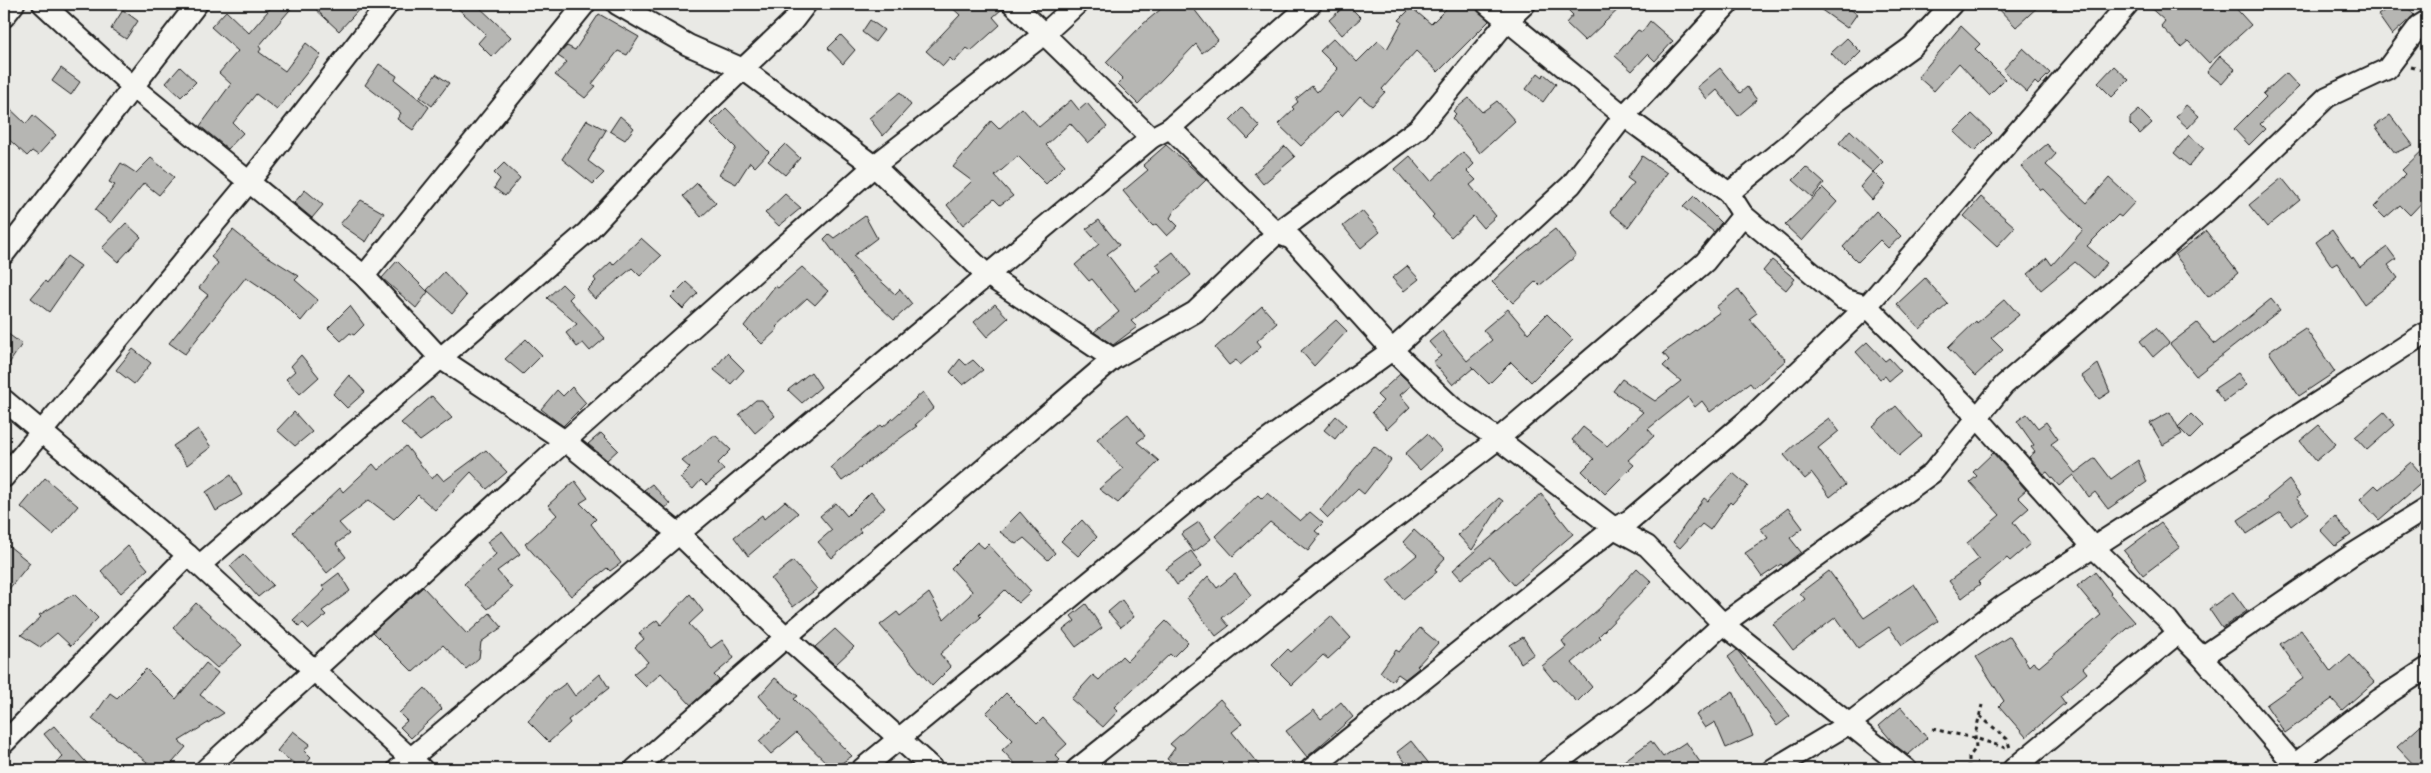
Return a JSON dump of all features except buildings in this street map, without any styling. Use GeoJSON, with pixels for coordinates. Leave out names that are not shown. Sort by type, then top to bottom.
{"type":"FeatureCollection","features":[{"type":"Feature","properties":{"kind":"street"},"geometry":{"type":"LineString","coordinates":[[4,17],[14,4]]}},
{"type":"Feature","properties":{"kind":"street"},"geometry":{"type":"LineString","coordinates":[[43,4],[133,87],[364,276],[440,358],[565,441],[680,535],[786,637],[897,739],[933,769]]}},
{"type":"Feature","properties":{"kind":"street"},"geometry":{"type":"LineString","coordinates":[[4,254],[197,4]]}},
{"type":"Feature","properties":{"kind":"street"},"geometry":{"type":"LineString","coordinates":[[4,477],[41,430],[249,182],[388,4]]}},
{"type":"Feature","properties":{"kind":"street"},"geometry":{"type":"LineString","coordinates":[[364,276],[585,4]]}},
{"type":"Feature","properties":{"kind":"street"},"geometry":{"type":"LineString","coordinates":[[617,4],[688,45],[743,69],[874,166],[986,274],[1113,359]]}},
{"type":"Feature","properties":{"kind":"street"},"geometry":{"type":"LineString","coordinates":[[4,743],[194,560],[440,358],[587,232],[704,106],[793,21],[806,4]]}},
{"type":"Feature","properties":{"kind":"street"},"geometry":{"type":"LineString","coordinates":[[1013,4],[1150,138]]}},
{"type":"Feature","properties":{"kind":"street"},"geometry":{"type":"LineString","coordinates":[[206,769],[565,441],[874,166],[1043,34],[1077,4]]}},
{"type":"Feature","properties":{"kind":"street"},"geometry":{"type":"LineString","coordinates":[[4,400],[194,560],[315,670],[410,766],[986,274],[1150,138],[1170,128],[1311,4]]}},
{"type":"Feature","properties":{"kind":"street"},"geometry":{"type":"LineString","coordinates":[[1487,4],[1624,116],[1729,193],[1743,215],[1843,299],[1868,306],[1978,418],[2094,548],[2168,620],[2296,767],[2380,699],[2427,668]]}},
{"type":"Feature","properties":{"kind":"street"},"geometry":{"type":"LineString","coordinates":[[635,769],[786,637],[1113,359],[1195,312],[1277,233],[1418,128],[1507,21],[1525,4]]}},
{"type":"Feature","properties":{"kind":"street"},"geometry":{"type":"LineString","coordinates":[[862,769],[1227,469],[1392,350],[1571,186],[1624,116],[1728,4]]}},
{"type":"Feature","properties":{"kind":"street"},"geometry":{"type":"LineString","coordinates":[[1729,193],[1789,144],[1834,103],[1913,46],[1952,4]]}},
{"type":"Feature","properties":{"kind":"street"},"geometry":{"type":"LineString","coordinates":[[1311,769],[1614,528],[1630,520],[1751,417],[1868,306],[2128,4]]}},
{"type":"Feature","properties":{"kind":"street"},"geometry":{"type":"LineString","coordinates":[[1548,769],[1644,697],[1723,624],[1932,473],[2004,385],[2226,194],[2328,98],[2387,68],[2419,26],[2427,20]]}},
{"type":"Feature","properties":{"kind":"street"},"geometry":{"type":"LineString","coordinates":[[1170,128],[1277,233],[1292,239],[1392,350],[1452,408],[1498,439],[1614,528],[1647,546],[1723,624],[1906,769]]}},
{"type":"Feature","properties":{"kind":"street"},"geometry":{"type":"LineString","coordinates":[[1076,769],[1332,566],[1498,439],[1705,262],[1743,215]]}},
{"type":"Feature","properties":{"kind":"street"},"geometry":{"type":"LineString","coordinates":[[1773,769],[1850,724],[2004,605],[2427,332]]}},
{"type":"Feature","properties":{"kind":"street"},"geometry":{"type":"LineString","coordinates":[[2202,657],[2353,554],[2427,508]]}},
{"type":"Feature","properties":{"kind":"street"},"geometry":{"type":"LineString","coordinates":[[2017,759],[2178,633]]}},
{"type":"Feature","properties":{"kind":"path"},"geometry":{"type":"LineString","coordinates":[[1969,769],[1969,756],[1976,748],[1975,738],[1982,706]]}},
{"type":"Feature","properties":{"kind":"path"},"geometry":{"type":"LineString","coordinates":[[1980,716],[2007,739],[2017,759]]}},
{"type":"Feature","properties":{"kind":"path"},"geometry":{"type":"LineString","coordinates":[[1932,729],[1975,738],[2017,759]]}}]}
